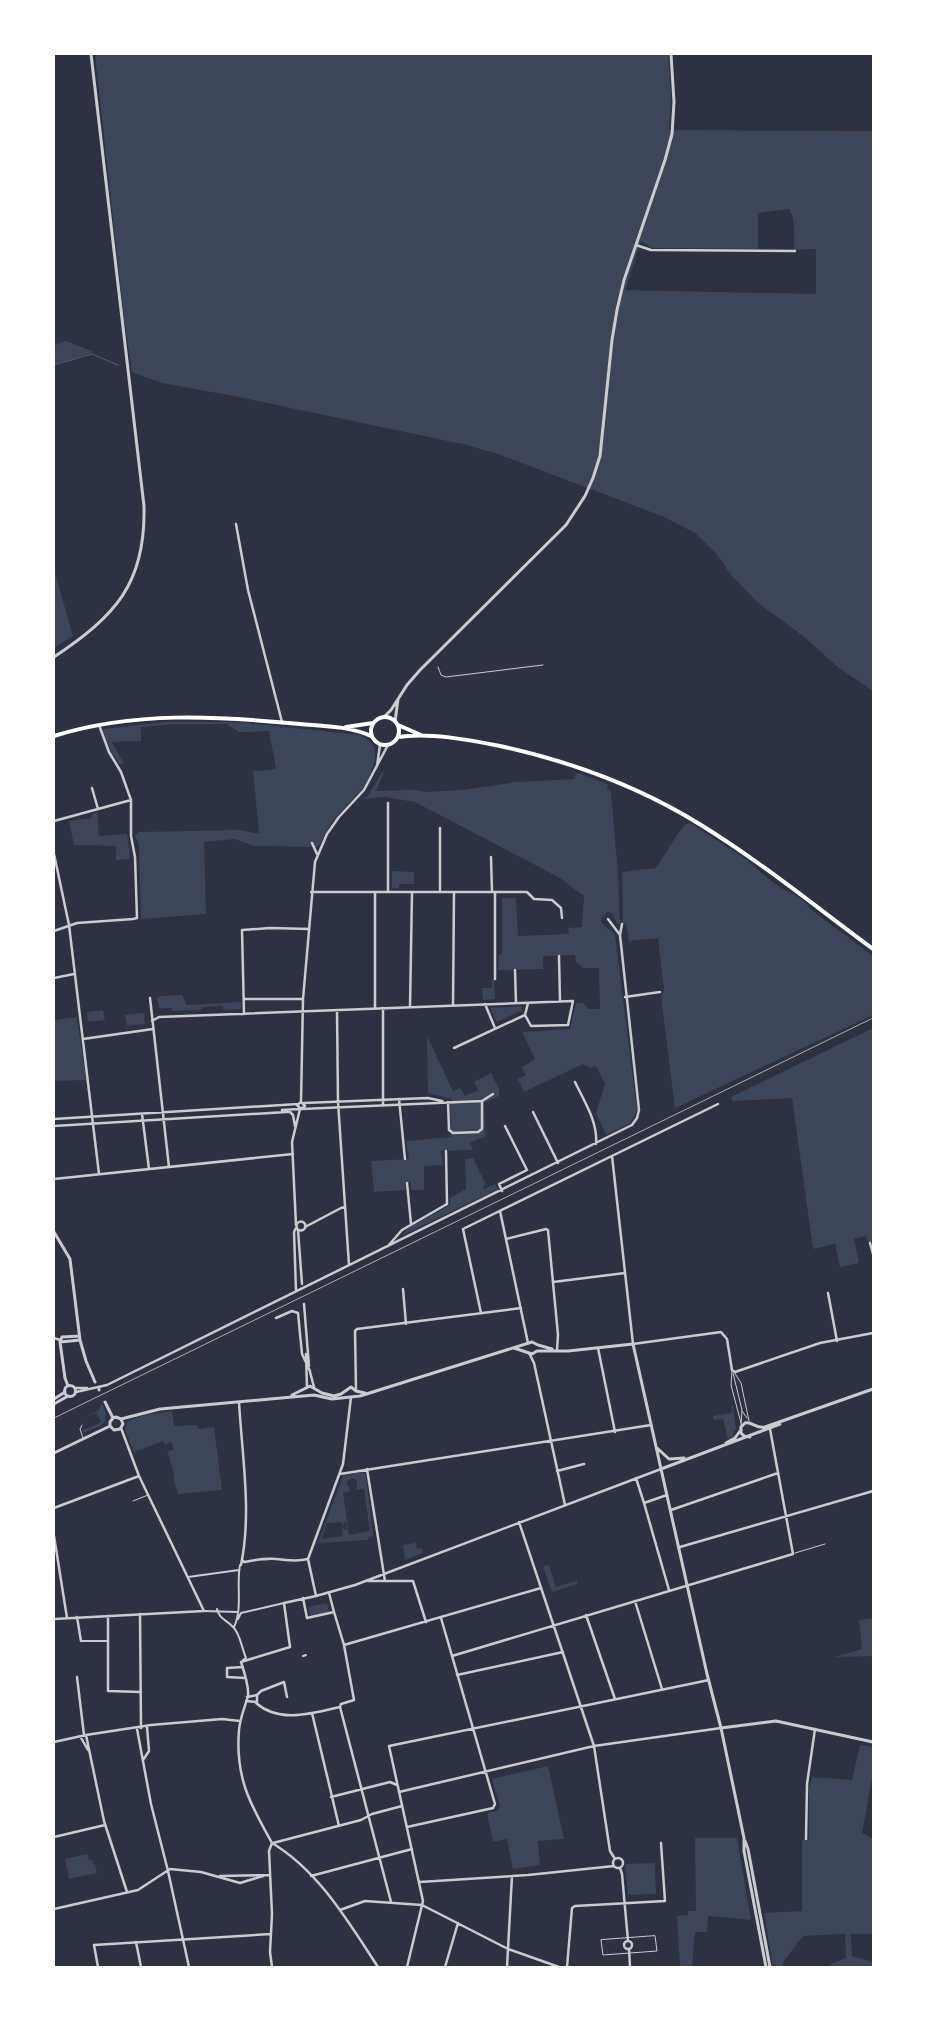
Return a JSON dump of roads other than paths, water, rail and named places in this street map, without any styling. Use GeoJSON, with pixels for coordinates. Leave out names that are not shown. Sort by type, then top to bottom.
{"type":"FeatureCollection","features":[{"type":"Feature","properties":{"kind":"main road"},"geometry":{"type":"LineString","coordinates":[[54,736],[99,725],[140,719],[194,716],[339,728],[362,732],[371,736],[380,745],[388,746],[398,737],[410,735],[480,742],[522,751],[567,764],[638,792],[700,824],[729,843],[873,949]]}},
{"type":"Feature","properties":{"kind":"main road"},"geometry":{"type":"LineString","coordinates":[[339,728],[358,727],[373,723],[384,717],[426,736]]}},
{"type":"Feature","properties":{"kind":"main road"},"geometry":{"type":"LineString","coordinates":[[371,736],[373,723]]}},
{"type":"Feature","properties":{"kind":"main road"},"geometry":{"type":"LineString","coordinates":[[397,723],[398,737]]}},
{"type":"Feature","properties":{"kind":"street"},"geometry":{"type":"LineString","coordinates":[[54,657],[102,622],[119,603],[130,583],[143,546],[144,506],[91,54]]}},
{"type":"Feature","properties":{"kind":"street"},"geometry":{"type":"LineString","coordinates":[[384,717],[391,710],[398,696],[420,670],[566,526],[585,496],[593,478],[600,456],[612,340],[624,280],[672,134],[674,102],[671,54]]}},
{"type":"Feature","properties":{"kind":"street"},"geometry":{"type":"LineString","coordinates":[[636,245],[651,250],[795,251]]}},
{"type":"Feature","properties":{"kind":"street"},"geometry":{"type":"LineString","coordinates":[[236,524],[248,590],[282,722]]}},
{"type":"Feature","properties":{"kind":"street"},"geometry":{"type":"LineString","coordinates":[[397,723],[398,696]]}},
{"type":"Feature","properties":{"kind":"street"},"geometry":{"type":"LineString","coordinates":[[54,931],[69,925],[133,920],[137,918],[135,857],[131,836],[131,800],[121,772],[109,752],[99,725]]}},
{"type":"Feature","properties":{"kind":"street"},"geometry":{"type":"LineString","coordinates":[[376,768],[380,745]]}},
{"type":"Feature","properties":{"kind":"street"},"geometry":{"type":"LineString","coordinates":[[302,1284],[299,1240],[295,1216],[292,1154],[295,1126],[301,1103],[303,999],[313,874],[317,854],[332,827],[364,790],[388,746]]}},
{"type":"Feature","properties":{"kind":"street"},"geometry":{"type":"LineString","coordinates":[[92,788],[98,809]]}},
{"type":"Feature","properties":{"kind":"street"},"geometry":{"type":"LineString","coordinates":[[54,821],[131,800]]}},
{"type":"Feature","properties":{"kind":"street"},"geometry":{"type":"LineString","coordinates":[[388,802],[388,892]]}},
{"type":"Feature","properties":{"kind":"street"},"geometry":{"type":"LineString","coordinates":[[440,828],[440,892]]}},
{"type":"Feature","properties":{"kind":"street"},"geometry":{"type":"LineString","coordinates":[[312,843],[317,854]]}},
{"type":"Feature","properties":{"kind":"street"},"geometry":{"type":"LineString","coordinates":[[54,854],[69,925],[100,1174]]}},
{"type":"Feature","properties":{"kind":"street"},"geometry":{"type":"LineString","coordinates":[[491,857],[495,979]]}},
{"type":"Feature","properties":{"kind":"street"},"geometry":{"type":"LineString","coordinates":[[311,892],[527,892],[534,899],[552,900],[561,908],[562,918]]}},
{"type":"Feature","properties":{"kind":"street"},"geometry":{"type":"LineString","coordinates":[[374,1008],[375,892]]}},
{"type":"Feature","properties":{"kind":"street"},"geometry":{"type":"LineString","coordinates":[[410,1007],[412,892]]}},
{"type":"Feature","properties":{"kind":"street"},"geometry":{"type":"LineString","coordinates":[[453,1005],[454,892]]}},
{"type":"Feature","properties":{"kind":"street"},"geometry":{"type":"LineString","coordinates":[[608,919],[620,934]]}},
{"type":"Feature","properties":{"kind":"street"},"geometry":{"type":"LineString","coordinates":[[68,1386],[75,1390],[107,1385],[627,1129],[637,1118],[639,1110],[625,997],[620,934],[622,924]]}},
{"type":"Feature","properties":{"kind":"street"},"geometry":{"type":"LineString","coordinates":[[244,1014],[242,930],[270,928],[309,929]]}},
{"type":"Feature","properties":{"kind":"street"},"geometry":{"type":"LineString","coordinates":[[558,956],[560,1002]]}},
{"type":"Feature","properties":{"kind":"street"},"geometry":{"type":"LineString","coordinates":[[515,970],[516,1003]]}},
{"type":"Feature","properties":{"kind":"street"},"geometry":{"type":"LineString","coordinates":[[54,978],[74,974]]}},
{"type":"Feature","properties":{"kind":"street"},"geometry":{"type":"LineString","coordinates":[[625,997],[660,992]]}},
{"type":"Feature","properties":{"kind":"street"},"geometry":{"type":"LineString","coordinates":[[150,998],[169,1167]]}},
{"type":"Feature","properties":{"kind":"street"},"geometry":{"type":"LineString","coordinates":[[244,1000],[303,999]]}},
{"type":"Feature","properties":{"kind":"street"},"geometry":{"type":"LineString","coordinates":[[152,1021],[159,1017],[573,1001],[568,1025],[531,1026],[525,1015],[528,1003]]}},
{"type":"Feature","properties":{"kind":"street"},"geometry":{"type":"LineString","coordinates":[[485,1004],[495,1029]]}},
{"type":"Feature","properties":{"kind":"street"},"geometry":{"type":"LineString","coordinates":[[384,1008],[384,1106]]}},
{"type":"Feature","properties":{"kind":"street"},"geometry":{"type":"LineString","coordinates":[[337,1010],[338,1102],[349,1265]]}},
{"type":"Feature","properties":{"kind":"street"},"geometry":{"type":"LineString","coordinates":[[454,1048],[525,1015]]}},
{"type":"Feature","properties":{"kind":"street"},"geometry":{"type":"LineString","coordinates":[[83,1038],[153,1030]]}},
{"type":"Feature","properties":{"kind":"street"},"geometry":{"type":"LineString","coordinates":[[575,1082],[595,1124],[596,1144]]}},
{"type":"Feature","properties":{"kind":"street"},"geometry":{"type":"LineString","coordinates":[[54,1126],[300,1109],[482,1101],[493,1094]]}},
{"type":"Feature","properties":{"kind":"street"},"geometry":{"type":"LineString","coordinates":[[54,1119],[383,1099],[428,1098],[447,1102]]}},
{"type":"Feature","properties":{"kind":"street"},"geometry":{"type":"LineString","coordinates":[[399,1099],[405,1159]]}},
{"type":"Feature","properties":{"kind":"street"},"geometry":{"type":"LineString","coordinates":[[447,1102],[449,1130],[453,1134],[478,1132],[482,1129],[482,1101]]}},
{"type":"Feature","properties":{"kind":"street"},"geometry":{"type":"LineString","coordinates":[[300,1109],[304,1108],[301,1103]]}},
{"type":"Feature","properties":{"kind":"street"},"geometry":{"type":"LineString","coordinates":[[481,1313],[463,1229],[718,1104]]}},
{"type":"Feature","properties":{"kind":"street"},"geometry":{"type":"LineString","coordinates":[[246,1107],[247,1114]]}},
{"type":"Feature","properties":{"kind":"street"},"geometry":{"type":"LineString","coordinates":[[204,1109],[205,1116]]}},
{"type":"Feature","properties":{"kind":"street"},"geometry":{"type":"LineString","coordinates":[[276,1112],[290,1112],[295,1126]]}},
{"type":"Feature","properties":{"kind":"street"},"geometry":{"type":"LineString","coordinates":[[533,1112],[558,1163]]}},
{"type":"Feature","properties":{"kind":"street"},"geometry":{"type":"LineString","coordinates":[[142,1113],[149,1169]]}},
{"type":"Feature","properties":{"kind":"street"},"geometry":{"type":"LineString","coordinates":[[124,1114],[124,1121]]}},
{"type":"Feature","properties":{"kind":"street"},"geometry":{"type":"LineString","coordinates":[[72,1118],[72,1124]]}},
{"type":"Feature","properties":{"kind":"street"},"geometry":{"type":"LineString","coordinates":[[502,1191],[499,1184],[526,1170],[505,1126]]}},
{"type":"Feature","properties":{"kind":"street"},"geometry":{"type":"LineString","coordinates":[[387,1247],[402,1230],[447,1204],[446,1151]]}},
{"type":"Feature","properties":{"kind":"street"},"geometry":{"type":"LineString","coordinates":[[54,1179],[292,1154]]}},
{"type":"Feature","properties":{"kind":"street"},"geometry":{"type":"LineString","coordinates":[[612,1156],[633,1344],[748,1849],[770,1967]]}},
{"type":"Feature","properties":{"kind":"street"},"geometry":{"type":"LineString","coordinates":[[407,1183],[411,1224]]}},
{"type":"Feature","properties":{"kind":"street"},"geometry":{"type":"LineString","coordinates":[[297,1228],[304,1228],[345,1207]]}},
{"type":"Feature","properties":{"kind":"street"},"geometry":{"type":"LineString","coordinates":[[500,1211],[528,1336],[528,1352],[534,1363],[565,1504]]}},
{"type":"Feature","properties":{"kind":"street"},"geometry":{"type":"LineString","coordinates":[[295,1216],[302,1222],[304,1228],[299,1240]]}},
{"type":"Feature","properties":{"kind":"street"},"geometry":{"type":"LineString","coordinates":[[296,1291],[294,1232],[299,1222],[315,1221]]}},
{"type":"Feature","properties":{"kind":"street"},"geometry":{"type":"LineString","coordinates":[[506,1239],[547,1229],[558,1350]]}},
{"type":"Feature","properties":{"kind":"street"},"geometry":{"type":"LineString","coordinates":[[54,1232],[70,1259],[80,1338],[86,1361],[95,1382]]}},
{"type":"Feature","properties":{"kind":"street"},"geometry":{"type":"LineString","coordinates":[[870,1243],[873,1254]]}},
{"type":"Feature","properties":{"kind":"street"},"geometry":{"type":"LineString","coordinates":[[553,1282],[625,1273]]}},
{"type":"Feature","properties":{"kind":"street"},"geometry":{"type":"LineString","coordinates":[[403,1289],[406,1324]]}},
{"type":"Feature","properties":{"kind":"street"},"geometry":{"type":"LineString","coordinates":[[828,1293],[837,1340]]}},
{"type":"Feature","properties":{"kind":"street"},"geometry":{"type":"LineString","coordinates":[[304,1304],[307,1349],[315,1388],[312,1395]]}},
{"type":"Feature","properties":{"kind":"street"},"geometry":{"type":"LineString","coordinates":[[316,1596],[308,1559],[340,1474],[345,1452],[351,1397],[356,1391],[356,1330],[521,1308]]}},
{"type":"Feature","properties":{"kind":"street"},"geometry":{"type":"LineString","coordinates":[[276,1318],[292,1312],[298,1313],[302,1354],[310,1371]]}},
{"type":"Feature","properties":{"kind":"street"},"geometry":{"type":"LineString","coordinates":[[514,1348],[536,1352],[598,1348],[723,1333],[727,1339],[735,1371],[820,1343],[873,1333]]}},
{"type":"Feature","properties":{"kind":"street"},"geometry":{"type":"LineString","coordinates":[[54,1338],[60,1341],[80,1338]]}},
{"type":"Feature","properties":{"kind":"street"},"geometry":{"type":"LineString","coordinates":[[54,1404],[67,1394],[68,1386],[60,1341]]}},
{"type":"Feature","properties":{"kind":"street"},"geometry":{"type":"LineString","coordinates":[[307,1349],[305,1363],[307,1394],[332,1399],[367,1393],[529,1343],[558,1350]]}},
{"type":"Feature","properties":{"kind":"street"},"geometry":{"type":"LineString","coordinates":[[534,1363],[538,1345]]}},
{"type":"Feature","properties":{"kind":"street"},"geometry":{"type":"LineString","coordinates":[[598,1348],[615,1432]]}},
{"type":"Feature","properties":{"kind":"street"},"geometry":{"type":"LineString","coordinates":[[289,1396],[310,1386],[327,1395],[334,1396],[351,1387],[356,1391],[367,1393]]}},
{"type":"Feature","properties":{"kind":"street"},"geometry":{"type":"LineString","coordinates":[[722,1446],[736,1437],[745,1423],[751,1423],[757,1428],[763,1428],[873,1389]]}},
{"type":"Feature","properties":{"kind":"street"},"geometry":{"type":"LineString","coordinates":[[54,1399],[67,1394],[72,1396],[75,1390]]}},
{"type":"Feature","properties":{"kind":"street"},"geometry":{"type":"LineString","coordinates":[[346,1391],[351,1397]]}},
{"type":"Feature","properties":{"kind":"street"},"geometry":{"type":"LineString","coordinates":[[112,1418],[121,1419],[160,1409],[312,1395]]}},
{"type":"Feature","properties":{"kind":"street"},"geometry":{"type":"LineString","coordinates":[[237,1620],[240,1565],[246,1532],[246,1505],[238,1401]]}},
{"type":"Feature","properties":{"kind":"street"},"geometry":{"type":"LineString","coordinates":[[105,1402],[112,1418],[110,1426]]}},
{"type":"Feature","properties":{"kind":"street"},"geometry":{"type":"LineString","coordinates":[[121,1419],[123,1424],[121,1428],[139,1476],[204,1611]]}},
{"type":"Feature","properties":{"kind":"street"},"geometry":{"type":"LineString","coordinates":[[54,1619],[217,1610],[241,1613],[316,1596],[366,1581],[565,1504],[770,1429],[787,1420]]}},
{"type":"Feature","properties":{"kind":"street"},"geometry":{"type":"LineString","coordinates":[[750,1436],[755,1431],[751,1423]]}},
{"type":"Feature","properties":{"kind":"street"},"geometry":{"type":"LineString","coordinates":[[340,1474],[652,1425]]}},
{"type":"Feature","properties":{"kind":"street"},"geometry":{"type":"LineString","coordinates":[[110,1426],[115,1430],[121,1428]]}},
{"type":"Feature","properties":{"kind":"street"},"geometry":{"type":"LineString","coordinates":[[54,1453],[110,1426]]}},
{"type":"Feature","properties":{"kind":"street"},"geometry":{"type":"LineString","coordinates":[[741,1427],[743,1435],[750,1436]]}},
{"type":"Feature","properties":{"kind":"street"},"geometry":{"type":"LineString","coordinates":[[452,1656],[793,1554],[770,1429]]}},
{"type":"Feature","properties":{"kind":"street"},"geometry":{"type":"LineString","coordinates":[[657,1448],[667,1458],[673,1460],[692,1457]]}},
{"type":"Feature","properties":{"kind":"street"},"geometry":{"type":"LineString","coordinates":[[557,1471],[584,1464]]}},
{"type":"Feature","properties":{"kind":"street"},"geometry":{"type":"LineString","coordinates":[[367,1469],[386,1581]]}},
{"type":"Feature","properties":{"kind":"street"},"geometry":{"type":"LineString","coordinates":[[671,1510],[778,1473]]}},
{"type":"Feature","properties":{"kind":"street"},"geometry":{"type":"LineString","coordinates":[[54,1508],[139,1476]]}},
{"type":"Feature","properties":{"kind":"street"},"geometry":{"type":"LineString","coordinates":[[636,1478],[669,1590]]}},
{"type":"Feature","properties":{"kind":"street"},"geometry":{"type":"LineString","coordinates":[[680,1547],[873,1491]]}},
{"type":"Feature","properties":{"kind":"street"},"geometry":{"type":"LineString","coordinates":[[644,1503],[667,1495]]}},
{"type":"Feature","properties":{"kind":"street"},"geometry":{"type":"LineString","coordinates":[[519,1522],[594,1746],[610,1851],[615,1859],[613,1862],[614,1866]]}},
{"type":"Feature","properties":{"kind":"street"},"geometry":{"type":"LineString","coordinates":[[54,1536],[67,1618]]}},
{"type":"Feature","properties":{"kind":"street"},"geometry":{"type":"LineString","coordinates":[[242,1560],[244,1562],[276,1559],[291,1562],[308,1559]]}},
{"type":"Feature","properties":{"kind":"street"},"geometry":{"type":"LineString","coordinates":[[188,1577],[240,1570]]}},
{"type":"Feature","properties":{"kind":"street"},"geometry":{"type":"LineString","coordinates":[[366,1581],[413,1581],[426,1622]]}},
{"type":"Feature","properties":{"kind":"street"},"geometry":{"type":"LineString","coordinates":[[344,1645],[541,1588]]}},
{"type":"Feature","properties":{"kind":"street"},"geometry":{"type":"LineString","coordinates":[[246,1700],[256,1703],[260,1707],[289,1716],[340,1707],[341,1704],[354,1700],[344,1645],[329,1592]]}},
{"type":"Feature","properties":{"kind":"street"},"geometry":{"type":"LineString","coordinates":[[303,1598],[307,1618],[334,1612]]}},
{"type":"Feature","properties":{"kind":"street"},"geometry":{"type":"LineString","coordinates":[[635,1601],[662,1689]]}},
{"type":"Feature","properties":{"kind":"street"},"geometry":{"type":"LineString","coordinates":[[241,1662],[291,1647],[284,1603]]}},
{"type":"Feature","properties":{"kind":"street"},"geometry":{"type":"LineString","coordinates":[[217,1610],[225,1622],[234,1627],[246,1658],[241,1662]]}},
{"type":"Feature","properties":{"kind":"street"},"geometry":{"type":"LineString","coordinates":[[234,1627],[241,1613]]}},
{"type":"Feature","properties":{"kind":"street"},"geometry":{"type":"LineString","coordinates":[[140,1614],[141,1692],[139,1728],[143,1760],[150,1804],[168,1871],[189,1967]]}},
{"type":"Feature","properties":{"kind":"street"},"geometry":{"type":"LineString","coordinates":[[586,1615],[615,1700]]}},
{"type":"Feature","properties":{"kind":"street"},"geometry":{"type":"LineString","coordinates":[[108,1616],[108,1691],[141,1692]]}},
{"type":"Feature","properties":{"kind":"street"},"geometry":{"type":"LineString","coordinates":[[76,1617],[81,1642],[108,1640]]}},
{"type":"Feature","properties":{"kind":"street"},"geometry":{"type":"LineString","coordinates":[[407,1827],[493,1808],[495,1802],[441,1618]]}},
{"type":"Feature","properties":{"kind":"street"},"geometry":{"type":"LineString","coordinates":[[457,1675],[563,1652]]}},
{"type":"Feature","properties":{"kind":"street"},"geometry":{"type":"LineString","coordinates":[[241,1662],[248,1697],[240,1721],[238,1748],[242,1781],[246,1794],[272,1844],[283,1850],[311,1876],[340,1910],[378,1967]]}},
{"type":"Feature","properties":{"kind":"street"},"geometry":{"type":"LineString","coordinates":[[243,1667],[227,1668],[227,1677],[245,1678]]}},
{"type":"Feature","properties":{"kind":"street"},"geometry":{"type":"LineString","coordinates":[[78,1677],[83,1736],[105,1825],[127,1892]]}},
{"type":"Feature","properties":{"kind":"street"},"geometry":{"type":"LineString","coordinates":[[407,1967],[422,1905],[420,1882],[389,1746],[709,1680]]}},
{"type":"Feature","properties":{"kind":"street"},"geometry":{"type":"LineString","coordinates":[[248,1697],[257,1695],[261,1691],[284,1682],[288,1697]]}},
{"type":"Feature","properties":{"kind":"street"},"geometry":{"type":"LineString","coordinates":[[256,1703],[257,1695]]}},
{"type":"Feature","properties":{"kind":"street"},"geometry":{"type":"LineString","coordinates":[[340,1707],[391,1903]]}},
{"type":"Feature","properties":{"kind":"street"},"geometry":{"type":"LineString","coordinates":[[312,1713],[339,1826]]}},
{"type":"Feature","properties":{"kind":"street"},"geometry":{"type":"LineString","coordinates":[[54,1742],[147,1727],[222,1719],[240,1721]]}},
{"type":"Feature","properties":{"kind":"street"},"geometry":{"type":"LineString","coordinates":[[399,1792],[594,1746],[776,1721],[873,1742]]}},
{"type":"Feature","properties":{"kind":"street"},"geometry":{"type":"LineString","coordinates":[[143,1760],[149,1751],[147,1727]]}},
{"type":"Feature","properties":{"kind":"street"},"geometry":{"type":"LineString","coordinates":[[806,1839],[807,1784],[815,1729]]}},
{"type":"Feature","properties":{"kind":"street"},"geometry":{"type":"LineString","coordinates":[[83,1736],[88,1752]]}},
{"type":"Feature","properties":{"kind":"street"},"geometry":{"type":"LineString","coordinates":[[331,1797],[390,1782],[395,1782],[398,1786]]}},
{"type":"Feature","properties":{"kind":"street"},"geometry":{"type":"LineString","coordinates":[[272,1967],[270,1952],[272,1914],[268,1851],[272,1844],[339,1826],[402,1806]]}},
{"type":"Feature","properties":{"kind":"street"},"geometry":{"type":"LineString","coordinates":[[54,1837],[105,1825]]}},
{"type":"Feature","properties":{"kind":"street"},"geometry":{"type":"LineString","coordinates":[[744,1838],[744,1851],[766,1967]]}},
{"type":"Feature","properties":{"kind":"street"},"geometry":{"type":"LineString","coordinates":[[567,1967],[572,1908],[575,1906],[664,1901],[662,1843]]}},
{"type":"Feature","properties":{"kind":"street"},"geometry":{"type":"LineString","coordinates":[[311,1876],[412,1849]]}},
{"type":"Feature","properties":{"kind":"street"},"geometry":{"type":"LineString","coordinates":[[615,1859],[622,1861],[620,1868],[628,1939],[632,1945],[629,1949],[630,1967]]}},
{"type":"Feature","properties":{"kind":"street"},"geometry":{"type":"LineString","coordinates":[[420,1882],[512,1876],[614,1866],[620,1868]]}},
{"type":"Feature","properties":{"kind":"street"},"geometry":{"type":"LineString","coordinates":[[54,1909],[142,1888],[170,1869],[219,1876],[240,1883],[263,1876]]}},
{"type":"Feature","properties":{"kind":"street"},"geometry":{"type":"LineString","coordinates":[[219,1876],[270,1875]]}},
{"type":"Feature","properties":{"kind":"street"},"geometry":{"type":"LineString","coordinates":[[507,1967],[512,1876]]}},
{"type":"Feature","properties":{"kind":"street"},"geometry":{"type":"LineString","coordinates":[[340,1910],[366,1901],[422,1905],[508,1949],[560,1967]]}},
{"type":"Feature","properties":{"kind":"street"},"geometry":{"type":"LineString","coordinates":[[445,1967],[458,1923]]}},
{"type":"Feature","properties":{"kind":"street"},"geometry":{"type":"LineString","coordinates":[[98,1967],[94,1945],[271,1934]]}},
{"type":"Feature","properties":{"kind":"street"},"geometry":{"type":"LineString","coordinates":[[628,1939],[624,1945],[629,1949]]}},
{"type":"Feature","properties":{"kind":"street"},"geometry":{"type":"LineString","coordinates":[[136,1942],[141,1967]]}},
{"type":"Feature","properties":{"kind":"lane"},"geometry":{"type":"LineString","coordinates":[[438,667],[441,675],[446,677],[543,665]]}},
{"type":"Feature","properties":{"kind":"lane"},"geometry":{"type":"LineString","coordinates":[[735,1371],[742,1410],[741,1427]]}},
{"type":"Feature","properties":{"kind":"lane"},"geometry":{"type":"LineString","coordinates":[[735,1371],[741,1383],[751,1423]]}},
{"type":"Feature","properties":{"kind":"lane"},"geometry":{"type":"LineString","coordinates":[[735,1371],[731,1386],[741,1427]]}},
{"type":"Feature","properties":{"kind":"lane"},"geometry":{"type":"LineString","coordinates":[[742,1410],[751,1423]]}},
{"type":"Feature","properties":{"kind":"lane"},"geometry":{"type":"LineString","coordinates":[[82,1425],[80,1429],[83,1438]]}},
{"type":"Feature","properties":{"kind":"lane"},"geometry":{"type":"LineString","coordinates":[[132,1501],[148,1495]]}},
{"type":"Feature","properties":{"kind":"lane"},"geometry":{"type":"LineString","coordinates":[[793,1554],[825,1544]]}},
{"type":"Feature","properties":{"kind":"lane"},"geometry":{"type":"LineString","coordinates":[[656,1936],[657,1951],[603,1955],[602,1940],[628,1939],[656,1936]]}},
{"type":"Feature","properties":{"kind":"waterway"},"geometry":{"type":"LineString","coordinates":[[54,365],[92,354],[118,365]]}},
{"type":"Feature","properties":{"kind":"railway"},"geometry":{"type":"LineString","coordinates":[[54,1418],[873,1018]]}}]}
